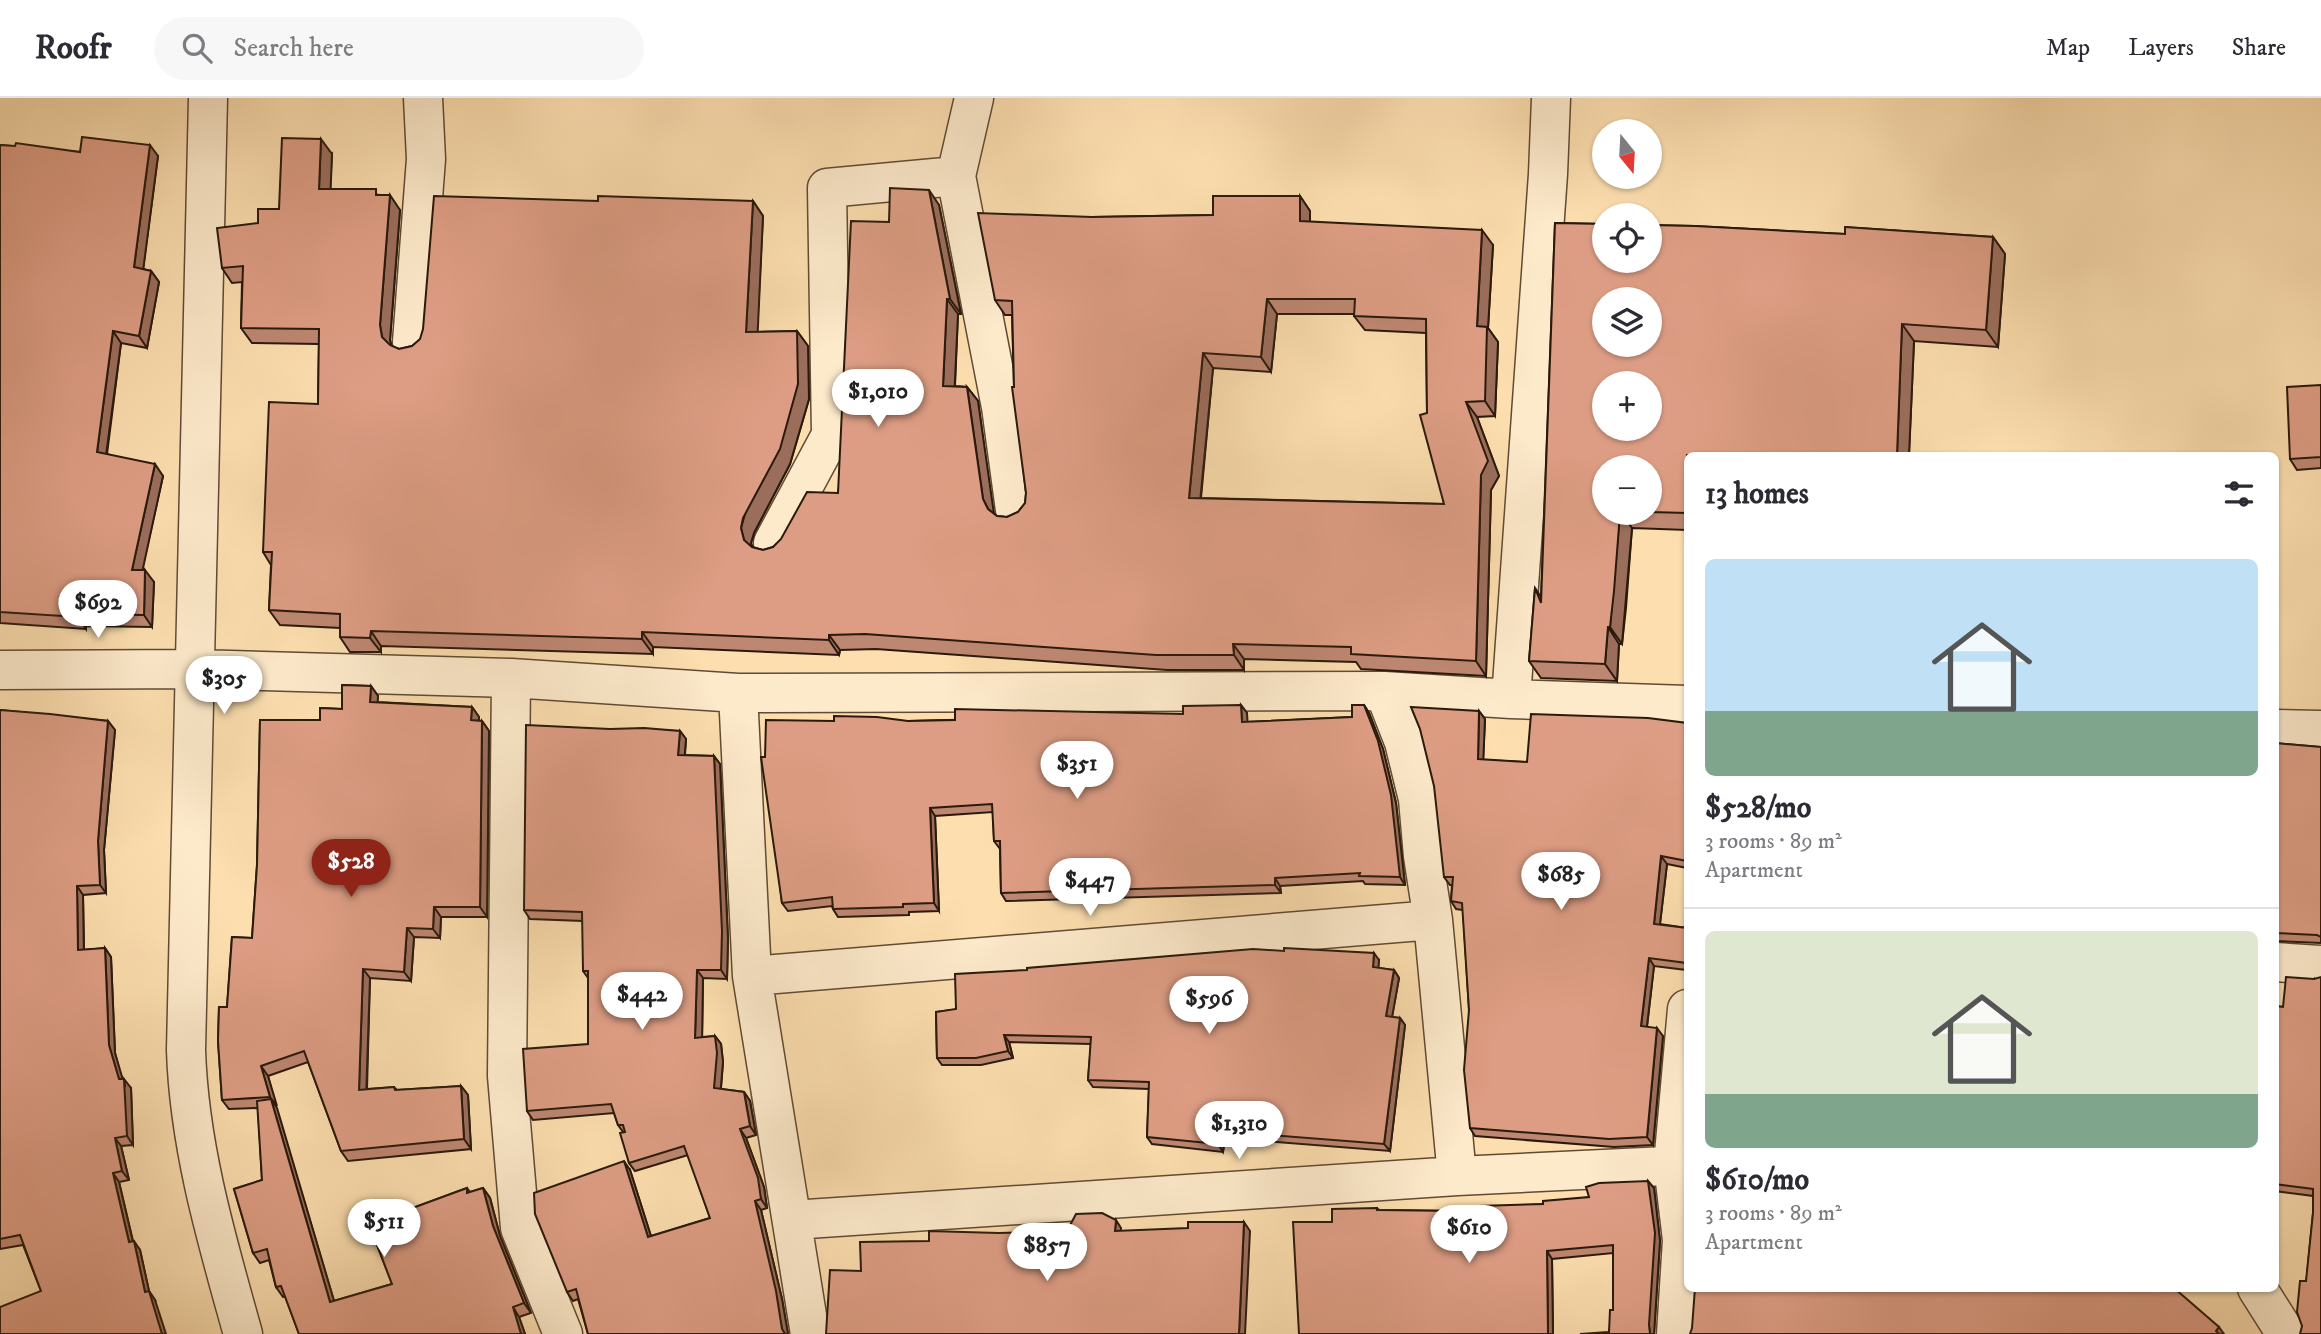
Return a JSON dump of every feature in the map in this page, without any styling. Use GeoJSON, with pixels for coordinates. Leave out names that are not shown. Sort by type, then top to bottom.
{"type":"FeatureCollection","features":[{"type":"Feature","properties":{"kind":"street"},"geometry":{"type":"LineString","coordinates":[[208,98],[187,1087],[192,1132],[243,1334]]}},
{"type":"Feature","properties":{"kind":"street"},"geometry":{"type":"LineString","coordinates":[[412,342],[426,159],[423,98]]}},
{"type":"Feature","properties":{"kind":"street"},"geometry":{"type":"LineString","coordinates":[[974,98],[956,176],[999,394],[1015,510]]}},
{"type":"Feature","properties":{"kind":"street"},"geometry":{"type":"LineString","coordinates":[[1511,699],[1551,98]]}},
{"type":"Feature","properties":{"kind":"street"},"geometry":{"type":"LineString","coordinates":[[773,543],[831,435],[827,188],[956,176]]}},
{"type":"Feature","properties":{"kind":"street"},"geometry":{"type":"LineString","coordinates":[[0,670],[196,669],[511,678],[738,692],[1384,691],[1511,699],[1684,705]]}},
{"type":"Feature","properties":{"kind":"street"},"geometry":{"type":"LineString","coordinates":[[511,678],[507,1076],[520,1228],[563,1334]]}},
{"type":"Feature","properties":{"kind":"street"},"geometry":{"type":"LineString","coordinates":[[1384,691],[1405,742],[1418,799],[1433,920],[1457,1176]]}},
{"type":"Feature","properties":{"kind":"street"},"geometry":{"type":"LineString","coordinates":[[738,692],[752,976],[810,1334]]}},
{"type":"Feature","properties":{"kind":"street"},"geometry":{"type":"LineString","coordinates":[[2279,729],[2321,730]]}},
{"type":"Feature","properties":{"kind":"street"},"geometry":{"type":"LineString","coordinates":[[752,976],[1433,920]]}},
{"type":"Feature","properties":{"kind":"street"},"geometry":{"type":"LineString","coordinates":[[2279,962],[2321,965]]}},
{"type":"Feature","properties":{"kind":"street"},"geometry":{"type":"LineString","coordinates":[[1676,1334],[1682,1240],[1680,1165],[1684,1076]]}},
{"type":"Feature","properties":{"kind":"street"},"geometry":{"type":"LineString","coordinates":[[792,1220],[1457,1176],[1680,1165]]}},
{"type":"Feature","properties":{"kind":"street"},"geometry":{"type":"LineString","coordinates":[[2260,1292],[2286,1334]]}},
{"type":"Feature","properties":{"kind":"building"},"geometry":{"type":"Polygon","coordinates":[[[82,137],[150,145],[134,267],[151,271],[139,336],[113,331],[97,452],[155,464],[132,570],[145,570],[144,615],[78,614],[78,617],[0,612],[0,145],[15,146],[16,143],[80,152],[82,137]]]}},
{"type":"Feature","properties":{"kind":"building"},"geometry":{"type":"Polygon","coordinates":[[[282,138],[321,139],[319,189],[376,189],[376,195],[390,195],[380,325],[382,337],[399,349],[412,346],[420,339],[423,329],[434,196],[598,201],[598,196],[753,201],[746,332],[797,331],[798,384],[780,449],[743,518],[741,528],[744,540],[752,547],[763,550],[773,547],[781,539],[807,492],[838,493],[851,221],[889,222],[890,188],[929,190],[950,299],[947,299],[943,386],[967,387],[983,499],[988,509],[997,516],[1007,517],[1018,512],[1025,503],[1026,493],[1012,387],[1012,301],[995,300],[978,213],[1092,217],[1213,215],[1213,196],[1300,196],[1300,221],[1482,230],[1477,326],[1487,327],[1485,401],[1466,402],[1488,461],[1481,475],[1476,661],[1351,654],[1351,647],[1233,644],[1234,655],[1156,655],[865,634],[829,635],[829,640],[642,632],[642,639],[371,631],[370,638],[340,637],[340,614],[269,610],[272,552],[263,552],[269,402],[318,404],[319,329],[241,328],[243,266],[222,268],[217,228],[258,223],[258,209],[279,209],[282,138]],[[1267,299],[1261,357],[1203,353],[1189,498],[1444,504],[1420,415],[1427,413],[1426,319],[1354,316],[1355,299],[1267,299]]]}},
{"type":"Feature","properties":{"kind":"building"},"geometry":{"type":"Polygon","coordinates":[[[1555,223],[1592,224],[1592,273],[1662,273],[1662,225],[1845,234],[1845,227],[1993,237],[1986,330],[1902,324],[1897,452],[1684,452],[1684,513],[1662,512],[1662,455],[1592,455],[1592,525],[1619,525],[1605,664],[1529,661],[1535,588],[1541,603],[1555,223]]]}},
{"type":"Feature","properties":{"kind":"building"},"geometry":{"type":"Polygon","coordinates":[[[2321,385],[2321,457],[2290,459],[2287,387],[2321,385]]]}},
{"type":"Feature","properties":{"kind":"building"},"geometry":{"type":"Polygon","coordinates":[[[342,685],[371,686],[370,702],[472,707],[471,720],[482,721],[480,907],[434,907],[433,929],[407,928],[404,972],[363,969],[359,1090],[461,1086],[464,1139],[341,1151],[304,1051],[261,1066],[270,1097],[222,1100],[219,1007],[227,1007],[232,937],[252,938],[257,865],[260,720],[320,720],[320,708],[342,709],[342,685]]]}},
{"type":"Feature","properties":{"kind":"building"},"geometry":{"type":"Polygon","coordinates":[[[1241,705],[1242,722],[1352,717],[1352,705],[1364,705],[1378,741],[1391,795],[1400,877],[1359,876],[1360,873],[1275,878],[1275,885],[1001,893],[1000,841],[994,841],[992,804],[930,808],[934,903],[903,904],[903,907],[833,909],[832,897],[782,903],[761,757],[765,757],[766,720],[834,721],[834,716],[908,721],[955,720],[955,709],[1183,714],[1183,706],[1241,705]]]}},
{"type":"Feature","properties":{"kind":"building"},"geometry":{"type":"Polygon","coordinates":[[[1411,707],[1479,711],[1478,759],[1527,762],[1531,714],[1648,718],[1684,723],[1684,860],[1661,856],[1654,924],[1684,928],[1684,963],[1649,958],[1641,1026],[1657,1028],[1647,1137],[1609,1139],[1470,1128],[1464,1070],[1469,1010],[1462,903],[1451,901],[1453,877],[1444,877],[1434,786],[1420,729],[1411,707]]]}},
{"type":"Feature","properties":{"kind":"building"},"geometry":{"type":"Polygon","coordinates":[[[0,710],[108,721],[98,841],[100,885],[77,886],[78,950],[105,948],[109,1045],[119,1079],[124,1079],[127,1136],[115,1138],[122,1171],[113,1173],[129,1242],[134,1241],[145,1292],[149,1291],[162,1334],[0,1334],[0,1307],[41,1291],[20,1235],[0,1239],[0,710]]]}},
{"type":"Feature","properties":{"kind":"building"},"geometry":{"type":"Polygon","coordinates":[[[526,725],[680,731],[678,755],[714,756],[722,931],[721,970],[697,970],[695,1038],[715,1036],[717,1053],[714,1088],[744,1092],[750,1126],[740,1129],[758,1178],[761,1199],[755,1201],[785,1334],[588,1334],[576,1289],[567,1292],[535,1214],[534,1193],[624,1161],[648,1237],[710,1218],[684,1146],[629,1163],[620,1133],[625,1132],[623,1125],[618,1125],[611,1104],[527,1111],[523,1049],[588,1044],[588,971],[583,971],[582,912],[524,910],[526,725]]]}},
{"type":"Feature","properties":{"kind":"building"},"geometry":{"type":"Polygon","coordinates":[[[2279,743],[2321,747],[2321,937],[2279,933],[2279,743]]]}},
{"type":"Feature","properties":{"kind":"building"},"geometry":{"type":"Polygon","coordinates":[[[1284,948],[1374,953],[1373,967],[1394,970],[1386,1016],[1400,1018],[1384,1144],[1220,1131],[1218,1144],[1147,1137],[1149,1082],[1088,1080],[1091,1037],[1004,1035],[1008,1051],[976,1058],[937,1058],[936,1012],[956,1009],[955,974],[1253,949],[1284,951],[1284,948]]]}},
{"type":"Feature","properties":{"kind":"building"},"geometry":{"type":"Polygon","coordinates":[[[2286,977],[2321,977],[2321,1334],[2300,1334],[2302,1326],[2297,1312],[2300,1281],[2306,1281],[2313,1189],[2279,1185],[2279,1006],[2283,1007],[2286,977]]]}},
{"type":"Feature","properties":{"kind":"building"},"geometry":{"type":"Polygon","coordinates":[[[271,1099],[330,1302],[392,1284],[369,1224],[467,1188],[467,1193],[483,1188],[493,1226],[524,1303],[513,1307],[521,1334],[299,1334],[281,1286],[276,1287],[267,1249],[253,1253],[234,1189],[262,1180],[257,1101],[271,1099]]]}},
{"type":"Feature","properties":{"kind":"building"},"geometry":{"type":"Polygon","coordinates":[[[1648,1181],[1655,1233],[1650,1334],[1580,1334],[1609,1332],[1610,1310],[1613,1310],[1613,1245],[1547,1251],[1548,1334],[1299,1334],[1293,1222],[1332,1222],[1332,1209],[1458,1211],[1479,1209],[1479,1206],[1543,1204],[1543,1201],[1589,1197],[1586,1187],[1599,1183],[1648,1181]]]}},
{"type":"Feature","properties":{"kind":"building"},"geometry":{"type":"Polygon","coordinates":[[[1102,1213],[1116,1220],[1115,1231],[1188,1228],[1188,1222],[1244,1222],[1239,1334],[826,1334],[830,1270],[861,1271],[860,1242],[929,1241],[929,1231],[1067,1231],[1076,1214],[1102,1213]]]}},
{"type":"Feature","properties":{"kind":"building"},"geometry":{"type":"Polygon","coordinates":[[[1695,1292],[2179,1292],[2219,1327],[2216,1331],[2219,1334],[1690,1334],[1695,1292]]]}}]}
